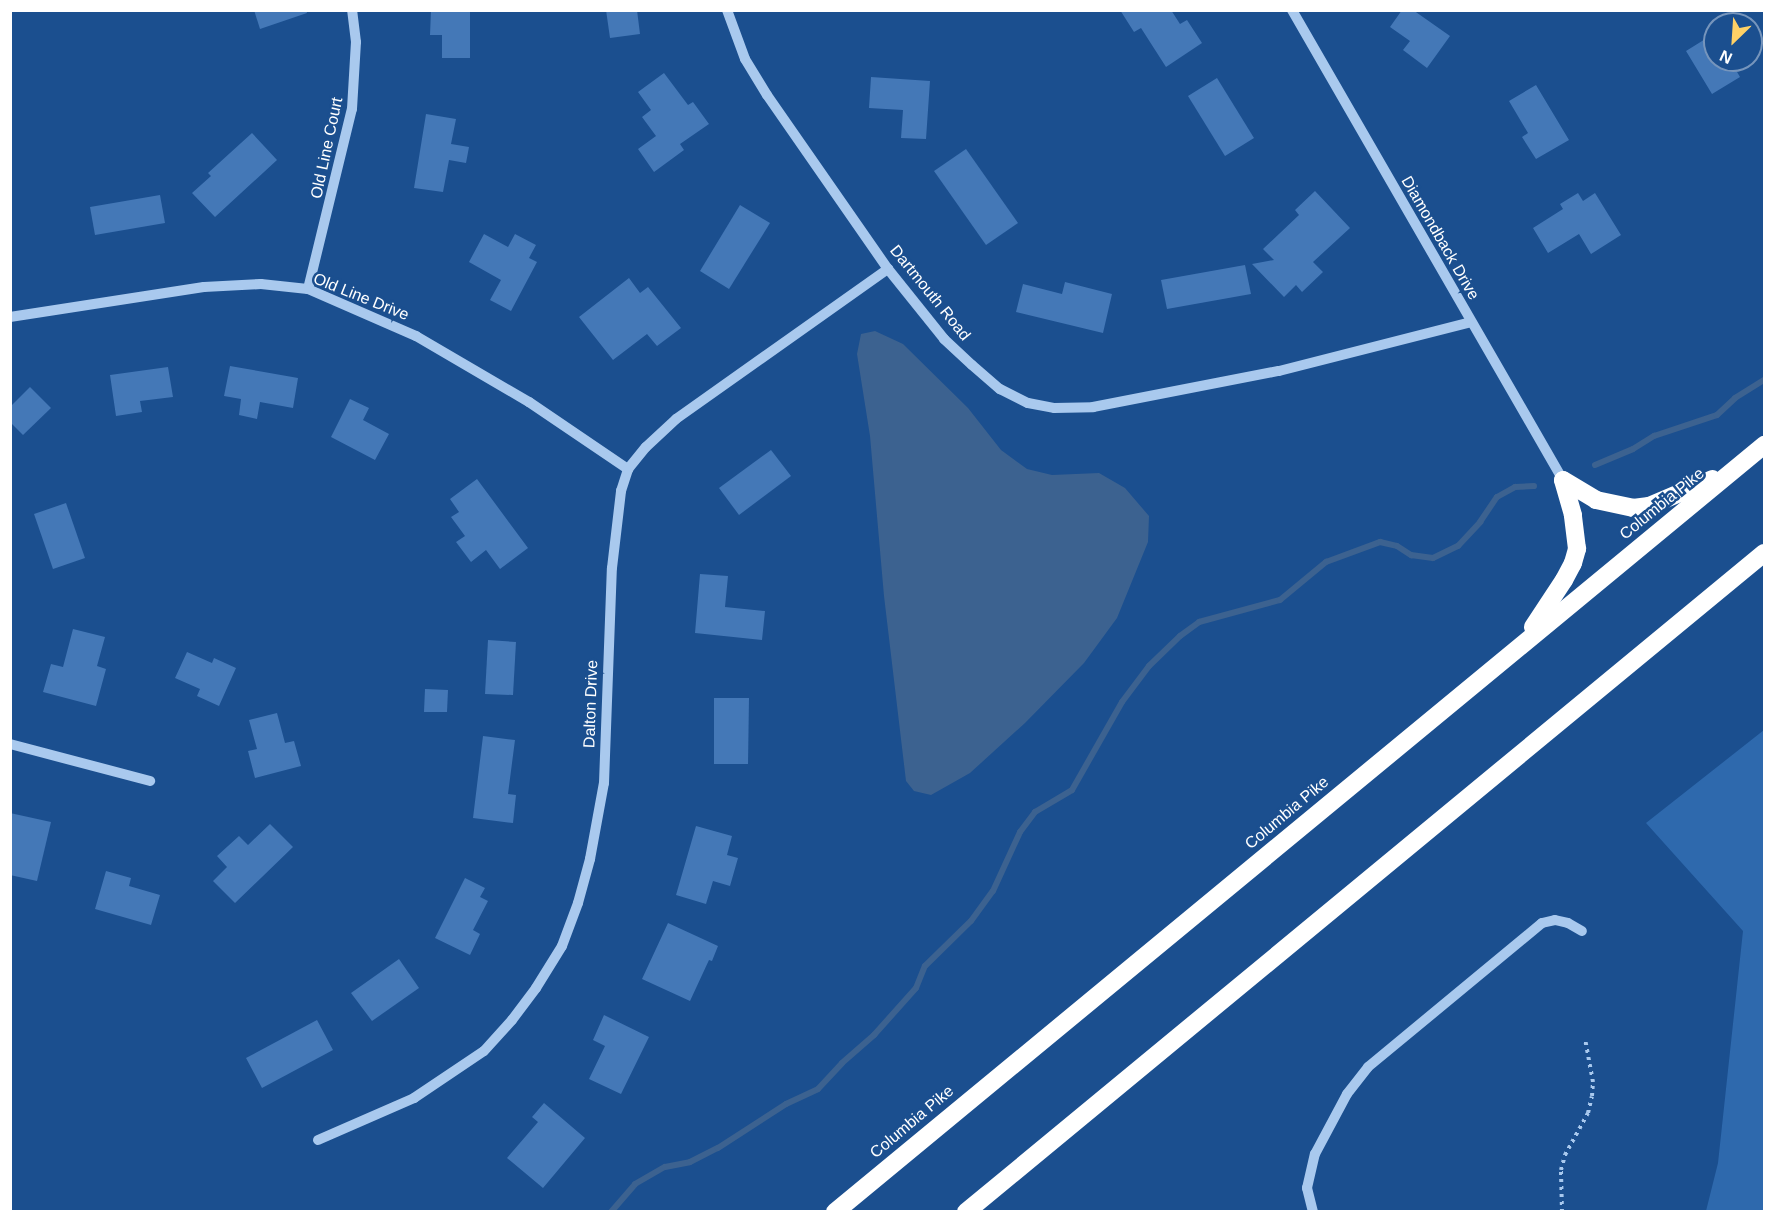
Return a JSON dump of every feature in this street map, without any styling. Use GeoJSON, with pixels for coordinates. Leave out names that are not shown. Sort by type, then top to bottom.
{"type":"FeatureCollection","features":[{"type":"Feature","properties":{"kind":"highway","name":"Columbia Pike"},"geometry":{"type":"LineString","coordinates":[[835,1212],[1764,445]]}},
{"type":"Feature","properties":{"kind":"highway"},"geometry":{"type":"LineString","coordinates":[[1563,480],[1596,500],[1633,508],[1649,506],[1734,470]]}},
{"type":"Feature","properties":{"kind":"highway"},"geometry":{"type":"LineString","coordinates":[[1522,643],[1564,580],[1575,556],[1576,534],[1563,480]]}},
{"type":"Feature","properties":{"kind":"highway"},"geometry":{"type":"LineString","coordinates":[[966,1212],[1764,553]]}},
{"type":"Feature","properties":{"kind":"highway"},"geometry":{"type":"LineString","coordinates":[[823,1212],[925,1137]]}},
{"type":"Feature","properties":{"kind":"street","name":"Old Line Court"},"geometry":{"type":"LineString","coordinates":[[308,289],[352,109],[356,42],[352,10]]}},
{"type":"Feature","properties":{"kind":"street","name":"Dartmouth Road"},"geometry":{"type":"LineString","coordinates":[[727,10],[746,59],[767,95],[888,269],[944,339],[1000,389],[1028,403],[1054,408],[1093,407],[1217,384],[1471,322]]}},
{"type":"Feature","properties":{"kind":"street","name":"Diamondback Drive"},"geometry":{"type":"LineString","coordinates":[[1292,10],[1563,480]]}},
{"type":"Feature","properties":{"kind":"street","name":"Dalton Drive"},"geometry":{"type":"LineString","coordinates":[[318,1140],[414,1098],[484,1051],[536,988],[562,946],[578,903],[600,813],[604,783],[612,568],[621,491],[628,469],[645,447],[676,419],[888,269]]}},
{"type":"Feature","properties":{"kind":"street","name":"Old Line Drive"},"geometry":{"type":"LineString","coordinates":[[10,317],[204,287],[261,284],[308,289],[416,336],[530,402],[628,469]]}},
{"type":"Feature","properties":{"kind":"street"},"geometry":{"type":"LineString","coordinates":[[10,744],[150,781]]}},
{"type":"Feature","properties":{"kind":"street"},"geometry":{"type":"LineString","coordinates":[[1313,1212],[1307,1188],[1315,1154],[1347,1094],[1368,1067],[1542,923],[1555,920],[1568,923],[1582,931]]}},
{"type":"Feature","properties":{"kind":"path"},"geometry":{"type":"LineString","coordinates":[[1562,1212],[1561,1170],[1564,1155],[1588,1113],[1592,1096],[1593,1082],[1585,1039]]}},
{"type":"Feature","properties":{"kind":"shaded area"},"geometry":{"type":"Polygon","coordinates":[[[875,331],[903,344],[968,408],[1001,450],[1027,469],[1052,475],[1099,473],[1125,488],[1149,516],[1148,542],[1117,618],[1084,663],[1025,723],[970,773],[931,795],[914,791],[906,781],[884,596],[870,436],[857,354],[861,334],[875,331]]]}},
{"type":"Feature","properties":{"kind":"shaded area"},"geometry":{"type":"Polygon","coordinates":[[[1764,730],[1764,1211],[1706,1211],[1718,1163],[1743,931],[1646,823],[1764,730]]]}},
{"type":"Feature","properties":{"kind":"building"},"geometry":{"type":"Polygon","coordinates":[[[254,10],[306,10],[307,13],[260,29],[254,10]]]}},
{"type":"Feature","properties":{"kind":"building"},"geometry":{"type":"Polygon","coordinates":[[[431,10],[470,10],[470,58],[442,58],[442,35],[430,35],[431,10]]]}},
{"type":"Feature","properties":{"kind":"building"},"geometry":{"type":"Polygon","coordinates":[[[606,10],[637,10],[640,34],[610,38],[606,10]]]}},
{"type":"Feature","properties":{"kind":"building"},"geometry":{"type":"Polygon","coordinates":[[[1120,10],[1171,10],[1180,24],[1187,20],[1202,43],[1166,67],[1141,28],[1134,32],[1120,10]]]}},
{"type":"Feature","properties":{"kind":"building"},"geometry":{"type":"Polygon","coordinates":[[[1402,10],[1413,10],[1450,36],[1427,68],[1403,50],[1410,41],[1390,27],[1402,10]]]}},
{"type":"Feature","properties":{"kind":"building"},"geometry":{"type":"Polygon","coordinates":[[[1703,40],[1703,72],[1737,72],[1740,77],[1712,94],[1686,51],[1703,40]]]}},
{"type":"Feature","properties":{"kind":"building"},"geometry":{"type":"Polygon","coordinates":[[[664,73],[688,105],[693,102],[709,124],[680,144],[684,150],[654,172],[638,149],[656,136],[642,117],[651,110],[638,92],[664,73]]]}},
{"type":"Feature","properties":{"kind":"building"},"geometry":{"type":"Polygon","coordinates":[[[871,77],[930,81],[926,139],[901,138],[903,110],[869,108],[871,77]]]}},
{"type":"Feature","properties":{"kind":"building"},"geometry":{"type":"Polygon","coordinates":[[[1217,78],[1254,138],[1225,156],[1188,96],[1217,78]]]}},
{"type":"Feature","properties":{"kind":"building"},"geometry":{"type":"Polygon","coordinates":[[[1536,85],[1569,140],[1536,159],[1522,137],[1528,133],[1509,101],[1536,85]]]}},
{"type":"Feature","properties":{"kind":"building"},"geometry":{"type":"Polygon","coordinates":[[[426,114],[456,119],[451,144],[469,147],[466,163],[449,160],[443,192],[414,188],[426,114]]]}},
{"type":"Feature","properties":{"kind":"building"},"geometry":{"type":"Polygon","coordinates":[[[252,133],[277,160],[215,217],[192,193],[211,176],[208,173],[252,133]]]}},
{"type":"Feature","properties":{"kind":"building"},"geometry":{"type":"Polygon","coordinates":[[[966,149],[1018,223],[986,245],[934,171],[966,149]]]}},
{"type":"Feature","properties":{"kind":"building"},"geometry":{"type":"Polygon","coordinates":[[[1315,191],[1350,228],[1313,262],[1323,272],[1302,292],[1296,285],[1284,297],[1252,264],[1274,260],[1263,249],[1299,215],[1295,210],[1315,191]]]}},
{"type":"Feature","properties":{"kind":"building"},"geometry":{"type":"Polygon","coordinates":[[[1578,193],[1583,201],[1595,193],[1621,235],[1591,254],[1579,234],[1548,253],[1533,228],[1563,209],[1560,204],[1578,193]]]}},
{"type":"Feature","properties":{"kind":"building"},"geometry":{"type":"Polygon","coordinates":[[[160,195],[165,223],[95,235],[90,207],[160,195]]]}},
{"type":"Feature","properties":{"kind":"building"},"geometry":{"type":"Polygon","coordinates":[[[740,205],[770,223],[729,289],[700,271],[740,205]]]}},
{"type":"Feature","properties":{"kind":"building"},"geometry":{"type":"Polygon","coordinates":[[[484,234],[508,247],[515,234],[536,245],[529,258],[537,262],[511,311],[490,300],[501,280],[469,262],[484,234]]]}},
{"type":"Feature","properties":{"kind":"building"},"geometry":{"type":"Polygon","coordinates":[[[1245,265],[1251,294],[1167,309],[1161,280],[1245,265]]]}},
{"type":"Feature","properties":{"kind":"building"},"geometry":{"type":"Polygon","coordinates":[[[629,278],[640,293],[648,287],[681,328],[657,346],[647,334],[613,360],[579,317],[629,278]]]}},
{"type":"Feature","properties":{"kind":"building"},"geometry":{"type":"Polygon","coordinates":[[[1065,282],[1112,294],[1103,333],[1016,312],[1023,284],[1062,294],[1065,282]]]}},
{"type":"Feature","properties":{"kind":"building"},"geometry":{"type":"Polygon","coordinates":[[[230,366],[298,378],[293,408],[260,402],[257,419],[239,415],[241,399],[224,396],[230,366]]]}},
{"type":"Feature","properties":{"kind":"building"},"geometry":{"type":"Polygon","coordinates":[[[168,367],[173,397],[140,401],[142,412],[116,416],[110,375],[168,367]]]}},
{"type":"Feature","properties":{"kind":"building"},"geometry":{"type":"Polygon","coordinates":[[[30,387],[51,408],[23,435],[10,422],[10,407],[30,387]]]}},
{"type":"Feature","properties":{"kind":"building"},"geometry":{"type":"Polygon","coordinates":[[[350,399],[369,408],[363,420],[389,434],[375,460],[331,437],[350,399]]]}},
{"type":"Feature","properties":{"kind":"building"},"geometry":{"type":"Polygon","coordinates":[[[771,450],[791,476],[739,515],[719,488],[771,450]]]}},
{"type":"Feature","properties":{"kind":"building"},"geometry":{"type":"Polygon","coordinates":[[[477,479],[528,548],[500,569],[486,550],[471,562],[456,542],[465,536],[451,517],[459,512],[450,499],[477,479]]]}},
{"type":"Feature","properties":{"kind":"building"},"geometry":{"type":"Polygon","coordinates":[[[66,503],[85,558],[53,569],[34,514],[66,503]]]}},
{"type":"Feature","properties":{"kind":"building"},"geometry":{"type":"Polygon","coordinates":[[[700,574],[728,576],[725,607],[765,611],[762,640],[695,633],[700,574]]]}},
{"type":"Feature","properties":{"kind":"building"},"geometry":{"type":"Polygon","coordinates":[[[73,629],[105,637],[97,666],[106,669],[96,706],[43,692],[51,664],[63,667],[73,629]]]}},
{"type":"Feature","properties":{"kind":"building"},"geometry":{"type":"Polygon","coordinates":[[[488,640],[516,642],[513,695],[485,694],[488,640]]]}},
{"type":"Feature","properties":{"kind":"building"},"geometry":{"type":"Polygon","coordinates":[[[187,652],[212,663],[214,658],[236,668],[219,706],[197,696],[200,689],[175,678],[187,652]]]}},
{"type":"Feature","properties":{"kind":"building"},"geometry":{"type":"Polygon","coordinates":[[[425,689],[448,690],[447,712],[424,712],[425,689]]]}},
{"type":"Feature","properties":{"kind":"building"},"geometry":{"type":"Polygon","coordinates":[[[714,698],[749,698],[748,764],[714,764],[714,698]]]}},
{"type":"Feature","properties":{"kind":"building"},"geometry":{"type":"Polygon","coordinates":[[[277,713],[285,743],[294,741],[301,766],[255,778],[248,751],[257,749],[249,720],[277,713]]]}},
{"type":"Feature","properties":{"kind":"building"},"geometry":{"type":"Polygon","coordinates":[[[483,736],[515,740],[508,794],[516,795],[513,823],[473,818],[483,736]]]}},
{"type":"Feature","properties":{"kind":"building"},"geometry":{"type":"Polygon","coordinates":[[[10,813],[51,822],[37,881],[10,875],[10,813]]]}},
{"type":"Feature","properties":{"kind":"building"},"geometry":{"type":"Polygon","coordinates":[[[270,824],[293,847],[235,903],[213,881],[227,867],[217,856],[239,836],[248,845],[270,824]]]}},
{"type":"Feature","properties":{"kind":"building"},"geometry":{"type":"Polygon","coordinates":[[[696,826],[732,836],[727,855],[738,858],[730,886],[713,881],[706,904],[676,895],[696,826]]]}},
{"type":"Feature","properties":{"kind":"building"},"geometry":{"type":"Polygon","coordinates":[[[106,871],[131,878],[129,886],[160,895],[151,925],[95,909],[106,871]]]}},
{"type":"Feature","properties":{"kind":"building"},"geometry":{"type":"Polygon","coordinates":[[[465,878],[485,888],[480,897],[488,901],[473,930],[480,934],[470,955],[435,938],[465,878]]]}},
{"type":"Feature","properties":{"kind":"building"},"geometry":{"type":"Polygon","coordinates":[[[668,923],[718,946],[690,1001],[642,979],[668,923]]]}},
{"type":"Feature","properties":{"kind":"building"},"geometry":{"type":"Polygon","coordinates":[[[399,959],[419,988],[372,1021],[351,993],[399,959]]]}},
{"type":"Feature","properties":{"kind":"building"},"geometry":{"type":"Polygon","coordinates":[[[604,1015],[649,1037],[621,1094],[589,1079],[605,1046],[593,1040],[604,1015]]]}},
{"type":"Feature","properties":{"kind":"building"},"geometry":{"type":"Polygon","coordinates":[[[317,1020],[333,1050],[262,1088],[246,1058],[317,1020]]]}},
{"type":"Feature","properties":{"kind":"building"},"geometry":{"type":"Polygon","coordinates":[[[544,1103],[585,1138],[543,1188],[507,1158],[538,1122],[532,1117],[544,1103]]]}},
{"type":"Feature","properties":{"kind":"waterway"},"geometry":{"type":"LineString","coordinates":[[1595,465],[1633,449],[1654,436],[1717,415],[1735,398],[1764,380]]}},
{"type":"Feature","properties":{"kind":"waterway"},"geometry":{"type":"LineString","coordinates":[[611,1212],[635,1184],[665,1167],[690,1162],[718,1148],[786,1104],[818,1089],[842,1063],[874,1035],[916,988],[925,966],[971,921],[993,891],[1020,832],[1035,812],[1072,790],[1122,702],[1149,666],[1180,636],[1199,622],[1280,600],[1326,562],[1380,542],[1397,546],[1411,555],[1433,558],[1458,546],[1480,522],[1497,497],[1515,487],[1534,486]]}}]}
